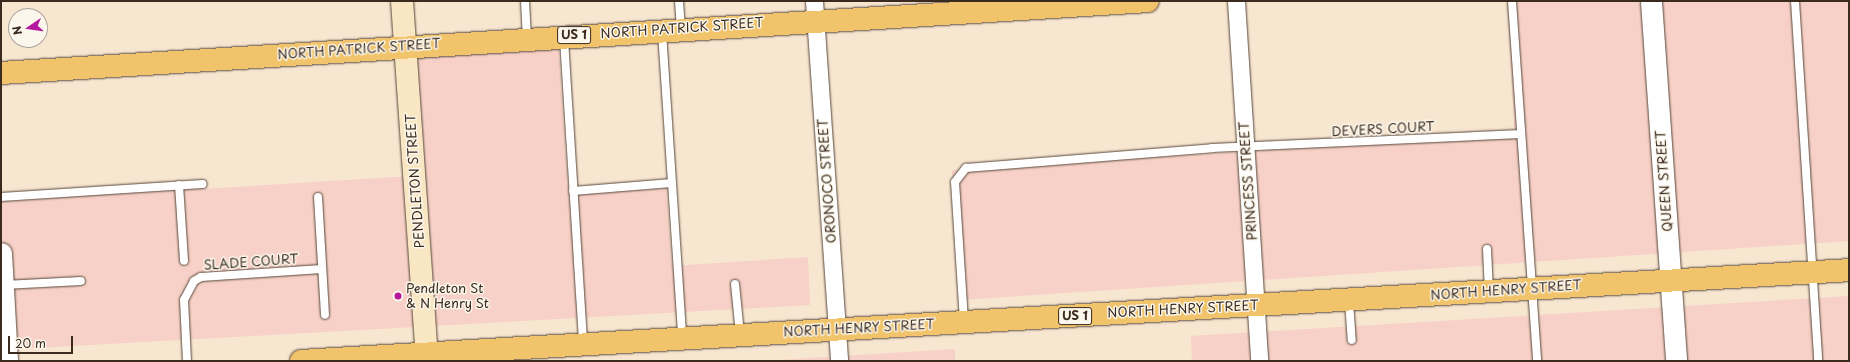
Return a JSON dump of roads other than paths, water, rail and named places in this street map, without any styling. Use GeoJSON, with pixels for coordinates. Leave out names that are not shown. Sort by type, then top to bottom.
{"type":"FeatureCollection","features":[{"type":"Feature","properties":{"kind":"highway","name":"NORTH PATRICK STREET"},"geometry":{"type":"LineString","coordinates":[[1,73],[672,29],[815,10],[1148,1]]}},
{"type":"Feature","properties":{"kind":"highway","name":"NORTH HENRY STREET"},"geometry":{"type":"LineString","coordinates":[[301,361],[426,357],[583,344],[1849,270]]}},
{"type":"Feature","properties":{"kind":"main road","name":"PENDLETON STREET"},"geometry":{"type":"LineString","coordinates":[[402,1],[426,357]]}},
{"type":"Feature","properties":{"kind":"street","name":"PRINCESS STREET"},"geometry":{"type":"LineString","coordinates":[[1236,1],[1259,361]]}},
{"type":"Feature","properties":{"kind":"street","name":"QUEEN STREET"},"geometry":{"type":"LineString","coordinates":[[1651,1],[1676,361]]}},
{"type":"Feature","properties":{"kind":"street","name":"ORONOCO STREET"},"geometry":{"type":"LineString","coordinates":[[815,10],[840,361]]}},
{"type":"Feature","properties":{"kind":"street"},"geometry":{"type":"LineString","coordinates":[[1,253],[7,361]]}},
{"type":"Feature","properties":{"kind":"lane"},"geometry":{"type":"LineString","coordinates":[[525,1],[526,38]]}},
{"type":"Feature","properties":{"kind":"lane"},"geometry":{"type":"LineString","coordinates":[[679,1],[672,29],[672,183],[682,338]]}},
{"type":"Feature","properties":{"kind":"lane"},"geometry":{"type":"LineString","coordinates":[[1512,1],[1537,361]]}},
{"type":"Feature","properties":{"kind":"lane"},"geometry":{"type":"LineString","coordinates":[[1795,1],[1818,361]]}},
{"type":"Feature","properties":{"kind":"lane"},"geometry":{"type":"LineString","coordinates":[[564,36],[583,344]]}},
{"type":"Feature","properties":{"kind":"lane","name":"DEVERS COURT"},"geometry":{"type":"LineString","coordinates":[[965,322],[955,182],[966,168],[1212,148],[1246,149],[1521,134]]}},
{"type":"Feature","properties":{"kind":"lane"},"geometry":{"type":"LineString","coordinates":[[573,191],[672,183]]}},
{"type":"Feature","properties":{"kind":"lane"},"geometry":{"type":"LineString","coordinates":[[1,197],[203,184]]}},
{"type":"Feature","properties":{"kind":"lane"},"geometry":{"type":"LineString","coordinates":[[179,185],[184,261]]}},
{"type":"Feature","properties":{"kind":"lane"},"geometry":{"type":"LineString","coordinates":[[318,198],[325,315]]}},
{"type":"Feature","properties":{"kind":"lane"},"geometry":{"type":"LineString","coordinates":[[1487,250],[1489,292]]}},
{"type":"Feature","properties":{"kind":"lane","name":"SLADE COURT"},"geometry":{"type":"LineString","coordinates":[[187,361],[184,300],[194,281],[200,277],[322,269]]}},
{"type":"Feature","properties":{"kind":"lane"},"geometry":{"type":"LineString","coordinates":[[3,285],[81,281]]}},
{"type":"Feature","properties":{"kind":"lane"},"geometry":{"type":"LineString","coordinates":[[735,284],[740,335]]}},
{"type":"Feature","properties":{"kind":"lane"},"geometry":{"type":"LineString","coordinates":[[1349,300],[1352,340]]}},
{"type":"Feature","properties":{"kind":"place","name":"Pendleton St & N Henry St"},"geometry":{"type":"Point","coordinates":[398,296]}}]}
